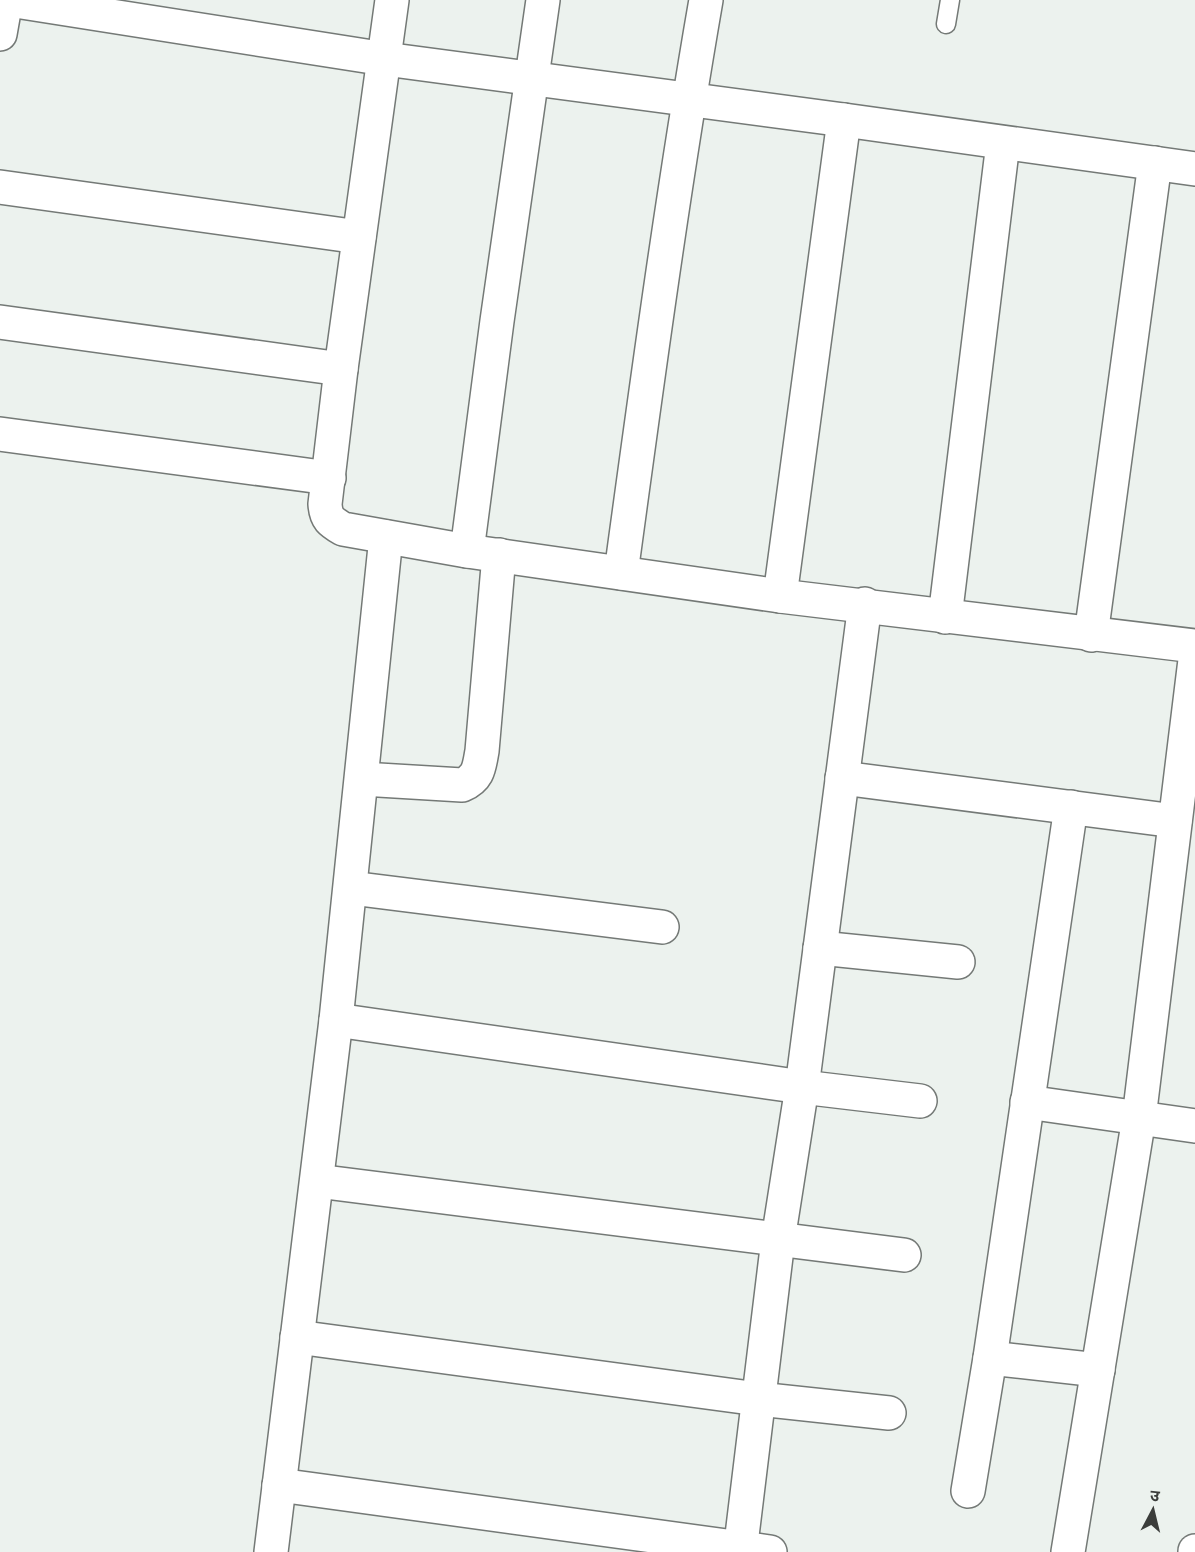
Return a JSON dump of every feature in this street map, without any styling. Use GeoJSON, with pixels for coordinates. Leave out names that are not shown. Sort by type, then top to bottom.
{"type":"FeatureCollection","features":[{"type":"Feature","properties":{"kind":"street"},"geometry":{"type":"LineString","coordinates":[[0,34],[8,0],[385,58],[1195,169]]}},
{"type":"Feature","properties":{"kind":"street"},"geometry":{"type":"LineString","coordinates":[[392,0],[341,369],[325,504],[326,516],[331,523],[343,530],[467,551],[780,596],[865,604],[945,617],[1195,646]]}},
{"type":"Feature","properties":{"kind":"street"},"geometry":{"type":"LineString","coordinates":[[467,551],[543,0]]}},
{"type":"Feature","properties":{"kind":"street"},"geometry":{"type":"LineString","coordinates":[[621,573],[650,358],[706,0]]}},
{"type":"Feature","properties":{"kind":"street"},"geometry":{"type":"LineString","coordinates":[[780,596],[844,120]]}},
{"type":"Feature","properties":{"kind":"street"},"geometry":{"type":"LineString","coordinates":[[945,617],[1003,143]]}},
{"type":"Feature","properties":{"kind":"street"},"geometry":{"type":"LineString","coordinates":[[1091,635],[1155,164]]}},
{"type":"Feature","properties":{"kind":"street"},"geometry":{"type":"LineString","coordinates":[[0,187],[359,237]]}},
{"type":"Feature","properties":{"kind":"street"},"geometry":{"type":"LineString","coordinates":[[0,322],[341,369]]}},
{"type":"Feature","properties":{"kind":"street"},"geometry":{"type":"LineString","coordinates":[[0,434],[329,478]]}},
{"type":"Feature","properties":{"kind":"street"},"geometry":{"type":"LineString","coordinates":[[271,1552],[336,1020],[387,537]]}},
{"type":"Feature","properties":{"kind":"street"},"geometry":{"type":"LineString","coordinates":[[362,778],[462,785],[472,781],[479,769],[482,751],[499,555]]}},
{"type":"Feature","properties":{"kind":"street"},"geometry":{"type":"LineString","coordinates":[[279,1485],[750,1551],[758,1399],[778,1240],[802,1087],[865,604]]}},
{"type":"Feature","properties":{"kind":"street"},"geometry":{"type":"LineString","coordinates":[[1068,1552],[1139,1118],[1195,660]]}},
{"type":"Feature","properties":{"kind":"street"},"geometry":{"type":"LineString","coordinates":[[842,778],[1175,821]]}},
{"type":"Feature","properties":{"kind":"street"},"geometry":{"type":"LineString","coordinates":[[968,1491],[990,1358],[1071,807]]}},
{"type":"Feature","properties":{"kind":"street"},"geometry":{"type":"LineString","coordinates":[[351,888],[662,927]]}},
{"type":"Feature","properties":{"kind":"street"},"geometry":{"type":"LineString","coordinates":[[820,948],[958,962]]}},
{"type":"Feature","properties":{"kind":"street"},"geometry":{"type":"LineString","coordinates":[[336,1020],[802,1087],[920,1101]]}},
{"type":"Feature","properties":{"kind":"street"},"geometry":{"type":"LineString","coordinates":[[1027,1102],[1195,1126]]}},
{"type":"Feature","properties":{"kind":"street"},"geometry":{"type":"LineString","coordinates":[[316,1181],[904,1255]]}},
{"type":"Feature","properties":{"kind":"street"},"geometry":{"type":"LineString","coordinates":[[297,1337],[758,1399],[889,1413]]}},
{"type":"Feature","properties":{"kind":"street"},"geometry":{"type":"LineString","coordinates":[[990,1358],[1098,1370]]}},
{"type":"Feature","properties":{"kind":"lane"},"geometry":{"type":"LineString","coordinates":[[946,24],[950,0]]}}]}
